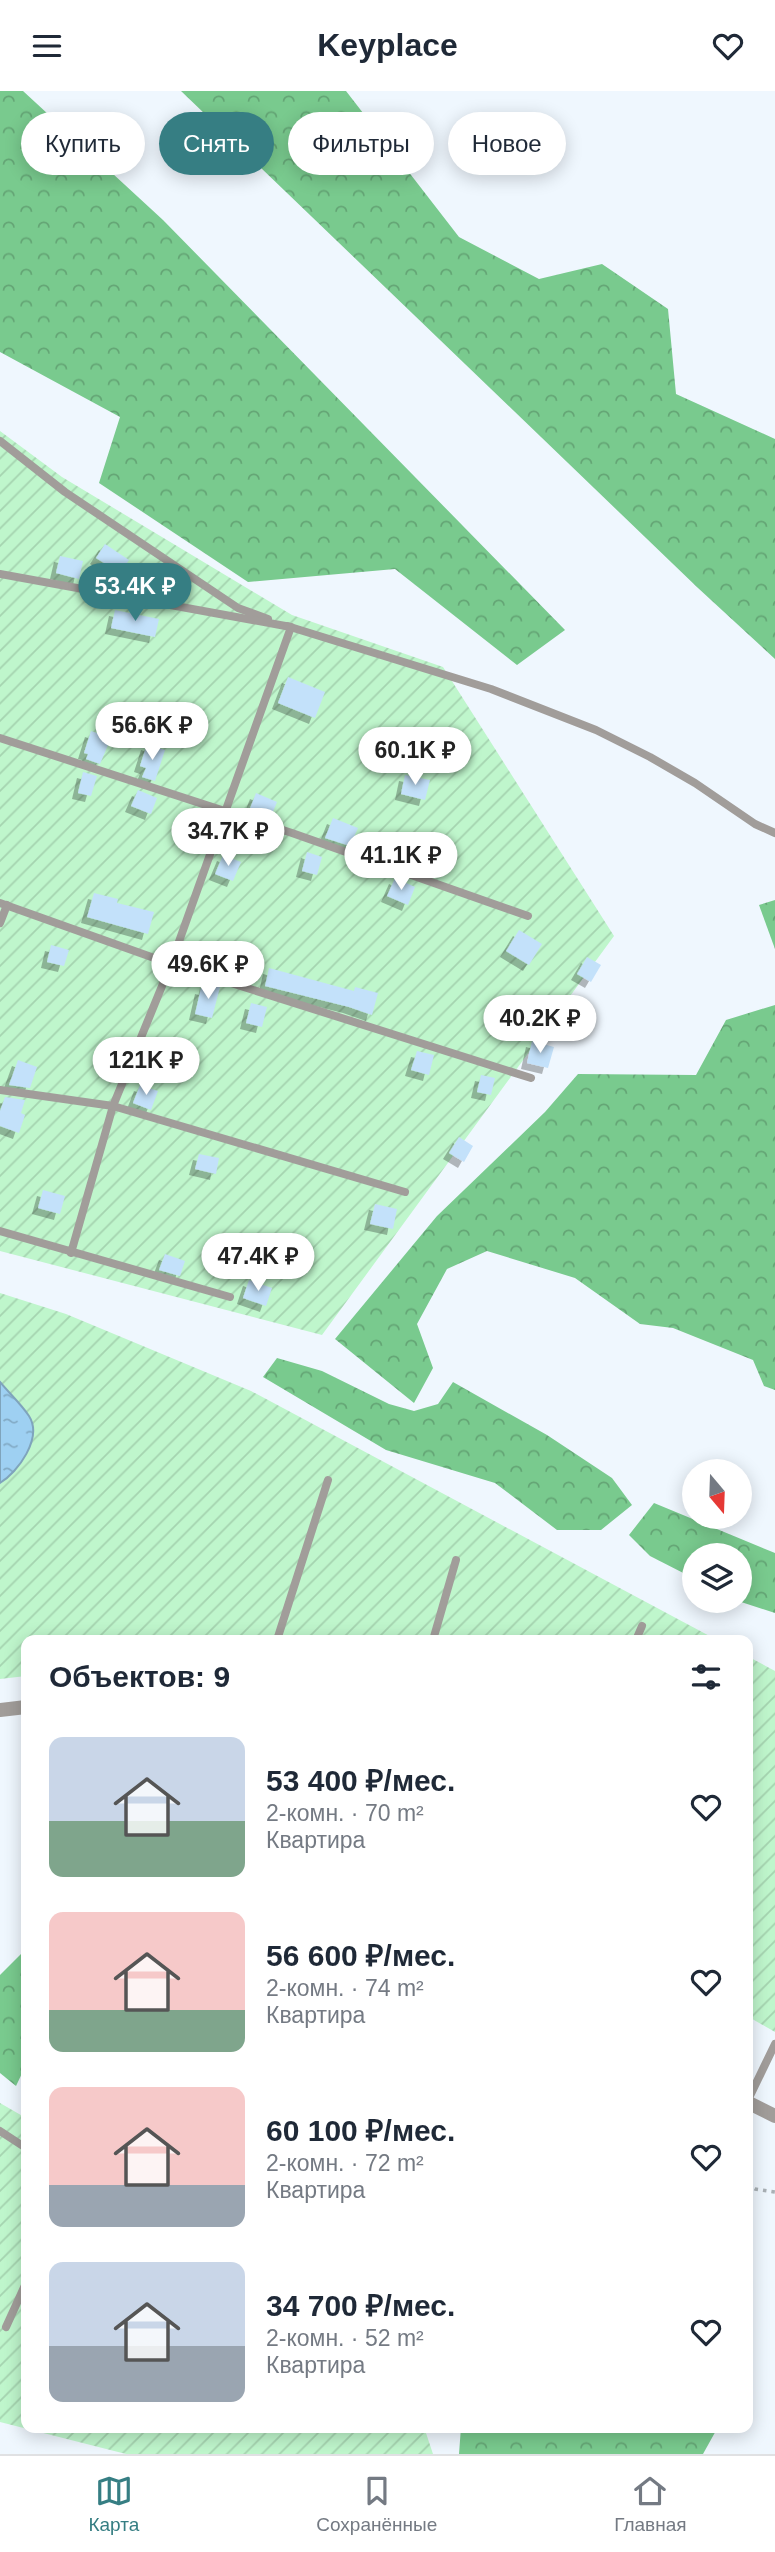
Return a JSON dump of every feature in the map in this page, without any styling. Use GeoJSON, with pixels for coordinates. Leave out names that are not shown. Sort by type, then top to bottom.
{"type":"FeatureCollection","features":[{"type":"Feature","properties":{"kind":"street"},"geometry":{"type":"LineString","coordinates":[[0,1710],[21,1708]]}},
{"type":"Feature","properties":{"kind":"street"},"geometry":{"type":"LineString","coordinates":[[753,2105],[775,2116]]}},
{"type":"Feature","properties":{"kind":"lane"},"geometry":{"type":"LineString","coordinates":[[0,441],[65,492],[238,608],[491,689],[596,730],[650,757],[695,783],[755,824],[775,833]]}},
{"type":"Feature","properties":{"kind":"lane"},"geometry":{"type":"LineString","coordinates":[[0,574],[291,627]]}},
{"type":"Feature","properties":{"kind":"lane"},"geometry":{"type":"LineString","coordinates":[[71,1253],[113,1106],[171,964],[291,627]]}},
{"type":"Feature","properties":{"kind":"lane"},"geometry":{"type":"LineString","coordinates":[[0,739],[292,833],[528,916]]}},
{"type":"Feature","properties":{"kind":"lane"},"geometry":{"type":"LineString","coordinates":[[0,923],[3,904],[171,964],[531,1078]]}},
{"type":"Feature","properties":{"kind":"lane"},"geometry":{"type":"LineString","coordinates":[[0,1090],[113,1106],[405,1192]]}},
{"type":"Feature","properties":{"kind":"lane"},"geometry":{"type":"LineString","coordinates":[[0,1231],[230,1297]]}},
{"type":"Feature","properties":{"kind":"lane"},"geometry":{"type":"LineString","coordinates":[[279,1635],[328,1480]]}},
{"type":"Feature","properties":{"kind":"lane"},"geometry":{"type":"LineString","coordinates":[[434,1635],[456,1560]]}},
{"type":"Feature","properties":{"kind":"lane"},"geometry":{"type":"LineString","coordinates":[[638,1635],[642,1626]]}},
{"type":"Feature","properties":{"kind":"lane"},"geometry":{"type":"LineString","coordinates":[[753,2090],[775,2044]]}},
{"type":"Feature","properties":{"kind":"lane"},"geometry":{"type":"LineString","coordinates":[[0,2131],[21,2145]]}},
{"type":"Feature","properties":{"kind":"lane"},"geometry":{"type":"LineString","coordinates":[[6,2327],[21,2294]]}},
{"type":"Feature","properties":{"kind":"path"},"geometry":{"type":"LineString","coordinates":[[753,2188],[775,2192]]}},
{"type":"Feature","properties":{"kind":"green space"},"geometry":{"type":"Polygon","coordinates":[[[0,91],[23,91],[46,112],[21,112],[21,175],[114,175],[163,220],[565,630],[517,665],[395,569],[248,582],[99,483],[120,417],[0,352],[0,91]]]}},
{"type":"Feature","properties":{"kind":"green space"},"geometry":{"type":"Polygon","coordinates":[[[181,91],[346,91],[362,112],[288,112],[288,175],[411,175],[459,237],[539,279],[602,264],[668,309],[676,394],[775,439],[775,659],[268,175],[274,175],[274,112],[203,112],[181,91]]]}},
{"type":"Feature","properties":{"kind":"green space"},"geometry":{"type":"Polygon","coordinates":[[[0,431],[62,477],[292,615],[443,667],[614,936],[322,1335],[0,1251],[0,431]]]}},
{"type":"Feature","properties":{"kind":"green space"},"geometry":{"type":"Polygon","coordinates":[[[775,900],[775,949],[759,905],[775,900]]]}},
{"type":"Feature","properties":{"kind":"green space"},"geometry":{"type":"Polygon","coordinates":[[[775,1005],[775,1390],[764,1386],[753,1360],[673,1328],[640,1324],[575,1278],[487,1251],[447,1269],[417,1324],[433,1368],[414,1403],[335,1339],[437,1216],[545,1112],[578,1074],[696,1075],[726,1020],[775,1005]]]}},
{"type":"Feature","properties":{"kind":"green space"},"geometry":{"type":"Polygon","coordinates":[[[0,1293],[66,1314],[251,1391],[708,1635],[21,1635],[21,1677],[0,1679],[0,1293]]]}},
{"type":"Feature","properties":{"kind":"green space"},"geometry":{"type":"Polygon","coordinates":[[[277,1358],[322,1371],[389,1404],[414,1411],[438,1404],[453,1382],[547,1435],[612,1478],[632,1505],[601,1530],[557,1530],[495,1483],[386,1450],[263,1377],[277,1358]]]}},
{"type":"Feature","properties":{"kind":"green space"},"geometry":{"type":"Polygon","coordinates":[[[654,1503],[682,1515],[682,1529],[717,1529],[751,1543],[682,1543],[682,1572],[650,1556],[629,1535],[654,1503]]]}},
{"type":"Feature","properties":{"kind":"green space"},"geometry":{"type":"Polygon","coordinates":[[[752,1543],[775,1553],[775,1613],[752,1606],[752,1543]]]}},
{"type":"Feature","properties":{"kind":"green space"},"geometry":{"type":"Polygon","coordinates":[[[753,1659],[775,1671],[775,2032],[753,2019],[753,1659]]]}},
{"type":"Feature","properties":{"kind":"green space"},"geometry":{"type":"Polygon","coordinates":[[[21,1954],[21,2076],[16,2086],[0,2073],[0,1975],[21,1954]]]}},
{"type":"Feature","properties":{"kind":"green space"},"geometry":{"type":"Polygon","coordinates":[[[0,2103],[21,2115],[21,2427],[0,2422],[0,2103]]]}},
{"type":"Feature","properties":{"kind":"green space"},"geometry":{"type":"Polygon","coordinates":[[[43,2433],[426,2433],[433,2454],[126,2454],[43,2433]]]}},
{"type":"Feature","properties":{"kind":"green space"},"geometry":{"type":"Polygon","coordinates":[[[461,2433],[715,2433],[703,2454],[459,2454],[461,2433]]]}},
{"type":"Feature","properties":{"kind":"water"},"geometry":{"type":"Polygon","coordinates":[[[0,1382],[29,1416],[33,1434],[27,1454],[21,1463],[0,1483],[0,1382]]]}},
{"type":"Feature","properties":{"kind":"building"},"geometry":{"type":"Polygon","coordinates":[[[105,544],[129,560],[120,573],[96,558],[105,544]]]}},
{"type":"Feature","properties":{"kind":"building"},"geometry":{"type":"Polygon","coordinates":[[[60,556],[83,561],[79,579],[56,573],[60,556]]]}},
{"type":"Feature","properties":{"kind":"building"},"geometry":{"type":"Polygon","coordinates":[[[115,610],[159,619],[155,637],[111,628],[115,610]]]}},
{"type":"Feature","properties":{"kind":"building"},"geometry":{"type":"Polygon","coordinates":[[[288,677],[325,692],[315,718],[278,703],[288,677]]]}},
{"type":"Feature","properties":{"kind":"building"},"geometry":{"type":"Polygon","coordinates":[[[91,731],[111,738],[100,764],[86,759],[88,754],[84,753],[91,731]]]}},
{"type":"Feature","properties":{"kind":"building"},"geometry":{"type":"Polygon","coordinates":[[[147,744],[165,750],[155,781],[142,777],[146,768],[140,766],[147,744]]]}},
{"type":"Feature","properties":{"kind":"building"},"geometry":{"type":"Polygon","coordinates":[[[83,772],[97,776],[91,796],[78,793],[83,772]]]}},
{"type":"Feature","properties":{"kind":"building"},"geometry":{"type":"Polygon","coordinates":[[[405,775],[430,780],[425,800],[401,794],[405,775]]]}},
{"type":"Feature","properties":{"kind":"building"},"geometry":{"type":"Polygon","coordinates":[[[138,790],[157,798],[151,814],[131,806],[138,790]]]}},
{"type":"Feature","properties":{"kind":"building"},"geometry":{"type":"Polygon","coordinates":[[[256,793],[277,802],[270,819],[249,811],[256,793]]]}},
{"type":"Feature","properties":{"kind":"building"},"geometry":{"type":"Polygon","coordinates":[[[333,818],[358,828],[350,846],[325,838],[333,818]]]}},
{"type":"Feature","properties":{"kind":"building"},"geometry":{"type":"Polygon","coordinates":[[[307,852],[322,857],[317,875],[302,871],[307,852]]]}},
{"type":"Feature","properties":{"kind":"building"},"geometry":{"type":"Polygon","coordinates":[[[223,855],[241,862],[233,881],[215,874],[223,855]]]}},
{"type":"Feature","properties":{"kind":"building"},"geometry":{"type":"Polygon","coordinates":[[[395,878],[415,887],[408,905],[387,896],[395,878]]]}},
{"type":"Feature","properties":{"kind":"building"},"geometry":{"type":"Polygon","coordinates":[[[94,893],[118,899],[117,903],[154,912],[148,934],[87,917],[94,893]]]}},
{"type":"Feature","properties":{"kind":"building"},"geometry":{"type":"Polygon","coordinates":[[[519,930],[542,944],[529,965],[506,951],[519,930]]]}},
{"type":"Feature","properties":{"kind":"building"},"geometry":{"type":"Polygon","coordinates":[[[217,942],[237,947],[230,973],[224,971],[224,974],[210,969],[217,942]]]}},
{"type":"Feature","properties":{"kind":"building"},"geometry":{"type":"Polygon","coordinates":[[[51,945],[69,950],[64,966],[47,962],[51,945]]]}},
{"type":"Feature","properties":{"kind":"building"},"geometry":{"type":"Polygon","coordinates":[[[587,957],[601,965],[591,982],[577,974],[587,957]]]}},
{"type":"Feature","properties":{"kind":"building"},"geometry":{"type":"Polygon","coordinates":[[[269,968],[354,991],[355,987],[378,993],[372,1015],[265,986],[269,968]]]}},
{"type":"Feature","properties":{"kind":"building"},"geometry":{"type":"Polygon","coordinates":[[[206,982],[220,987],[212,1018],[195,1014],[201,988],[205,989],[206,982]]]}},
{"type":"Feature","properties":{"kind":"building"},"geometry":{"type":"Polygon","coordinates":[[[251,1003],[267,1007],[262,1027],[246,1023],[251,1003]]]}},
{"type":"Feature","properties":{"kind":"building"},"geometry":{"type":"Polygon","coordinates":[[[532,1041],[554,1047],[548,1068],[527,1063],[532,1041]]]}},
{"type":"Feature","properties":{"kind":"building"},"geometry":{"type":"Polygon","coordinates":[[[417,1051],[434,1055],[429,1075],[411,1070],[417,1051]]]}},
{"type":"Feature","properties":{"kind":"building"},"geometry":{"type":"Polygon","coordinates":[[[18,1060],[37,1067],[30,1088],[9,1085],[18,1060]]]}},
{"type":"Feature","properties":{"kind":"building"},"geometry":{"type":"Polygon","coordinates":[[[481,1075],[495,1078],[491,1095],[477,1092],[481,1075]]]}},
{"type":"Feature","properties":{"kind":"building"},"geometry":{"type":"Polygon","coordinates":[[[140,1085],[158,1091],[151,1110],[133,1103],[140,1085]]]}},
{"type":"Feature","properties":{"kind":"building"},"geometry":{"type":"Polygon","coordinates":[[[5,1097],[25,1100],[21,1113],[25,1115],[19,1133],[0,1126],[0,1111],[5,1097]]]}},
{"type":"Feature","properties":{"kind":"building"},"geometry":{"type":"Polygon","coordinates":[[[459,1137],[473,1146],[464,1162],[449,1153],[459,1137]]]}},
{"type":"Feature","properties":{"kind":"building"},"geometry":{"type":"Polygon","coordinates":[[[199,1154],[219,1158],[216,1174],[195,1169],[199,1154]]]}},
{"type":"Feature","properties":{"kind":"building"},"geometry":{"type":"Polygon","coordinates":[[[43,1190],[65,1196],[60,1214],[38,1208],[43,1190]]]}},
{"type":"Feature","properties":{"kind":"building"},"geometry":{"type":"Polygon","coordinates":[[[375,1204],[397,1209],[393,1229],[370,1224],[375,1204]]]}},
{"type":"Feature","properties":{"kind":"building"},"geometry":{"type":"Polygon","coordinates":[[[165,1254],[185,1261],[180,1276],[159,1270],[165,1254]]]}},
{"type":"Feature","properties":{"kind":"building"},"geometry":{"type":"Polygon","coordinates":[[[249,1280],[272,1288],[266,1306],[243,1298],[249,1280]]]}}]}
